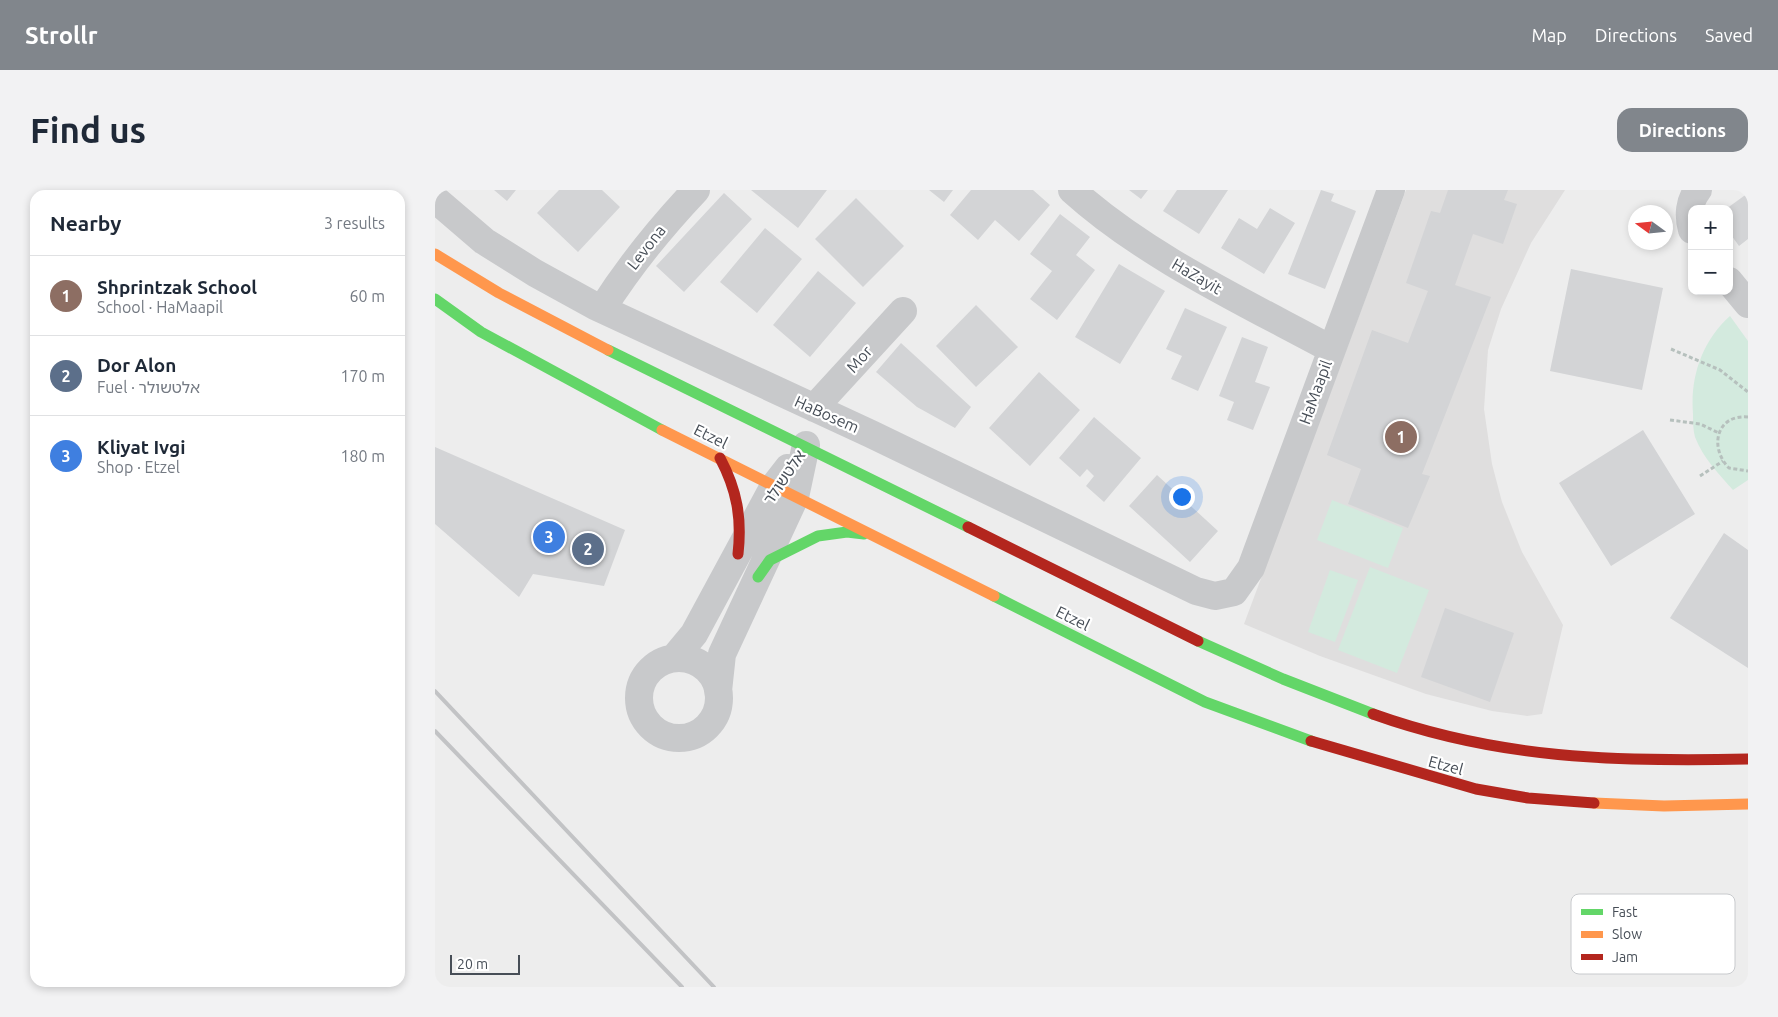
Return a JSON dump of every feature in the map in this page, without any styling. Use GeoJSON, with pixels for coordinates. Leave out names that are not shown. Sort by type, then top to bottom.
{"type":"FeatureCollection","features":[{"type":"Feature","properties":{"kind":"main road","name":"Etzel"},"geometry":{"type":"LineString","coordinates":[[435,254],[471,278],[517,304],[806,445],[1154,620],[1237,660],[1341,704],[1447,736],[1532,753],[1665,761],[1748,759]]}},
{"type":"Feature","properties":{"kind":"main road","name":"Etzel"},"geometry":{"type":"LineString","coordinates":[[435,299],[481,332],[527,359],[625,411],[1205,702],[1327,747],[1443,781],[1528,798],[1665,806],[1748,804]]}},
{"type":"Feature","properties":{"kind":"main road"},"geometry":{"type":"LineString","coordinates":[[720,458],[732,480],[740,510],[742,527],[738,554]]}},
{"type":"Feature","properties":{"kind":"main road"},"geometry":{"type":"LineString","coordinates":[[757,577],[770,560],[818,536],[847,532],[869,535]]}},
{"type":"Feature","properties":{"kind":"street","name":"Levona"},"geometry":{"type":"LineString","coordinates":[[602,309],[632,263],[695,190]]}},
{"type":"Feature","properties":{"kind":"street","name":"HaZayit"},"geometry":{"type":"LineString","coordinates":[[1072,190],[1089,206],[1159,253],[1331,349]]}},
{"type":"Feature","properties":{"kind":"street","name":"HaMaapil"},"geometry":{"type":"LineString","coordinates":[[1235,592],[1251,568],[1391,190]]}},
{"type":"Feature","properties":{"kind":"street"},"geometry":{"type":"LineString","coordinates":[[1691,205],[1698,190]]}},
{"type":"Feature","properties":{"kind":"street","name":"HaBosem"},"geometry":{"type":"LineString","coordinates":[[435,200],[484,241],[535,273],[602,309],[1196,591],[1215,596],[1235,592]]}},
{"type":"Feature","properties":{"kind":"street"},"geometry":{"type":"LineString","coordinates":[[1733,286],[1748,304]]}},
{"type":"Feature","properties":{"kind":"street","name":"Mor"},"geometry":{"type":"LineString","coordinates":[[814,408],[903,310]]}},
{"type":"Feature","properties":{"kind":"street","name":"אלטשולר"},"geometry":{"type":"LineString","coordinates":[[718,691],[722,654],[757,577],[784,492],[806,445]]}},
{"type":"Feature","properties":{"kind":"street","name":"אלטשולר"},"geometry":{"type":"LineString","coordinates":[[674,658],[694,634],[738,554],[784,492]]}},
{"type":"Feature","properties":{"kind":"street"},"geometry":{"type":"LineString","coordinates":[[674,658],[694,661],[705,668],[714,678],[718,691],[715,717],[695,735],[683,738],[670,737],[657,732],[648,724],[641,712],[639,699],[640,686],[646,675],[656,665],[674,658]]}},
{"type":"Feature","properties":{"kind":"path"},"geometry":{"type":"LineString","coordinates":[[1671,350],[1720,370],[1748,392]]}},
{"type":"Feature","properties":{"kind":"path"},"geometry":{"type":"LineString","coordinates":[[1748,417],[1732,419],[1724,425],[1719,433],[1717,443],[1723,461],[1729,468],[1748,471]]}},
{"type":"Feature","properties":{"kind":"path"},"geometry":{"type":"LineString","coordinates":[[1670,420],[1700,424],[1719,433]]}},
{"type":"Feature","properties":{"kind":"path"},"geometry":{"type":"LineString","coordinates":[[1701,476],[1723,461]]}},
{"type":"Feature","properties":{"kind":"shaded area"},"geometry":{"type":"Polygon","coordinates":[[[1406,190],[1565,190],[1531,243],[1501,309],[1488,350],[1484,409],[1492,464],[1502,502],[1522,552],[1563,625],[1542,714],[1527,716],[1492,711],[1426,694],[1320,656],[1244,624],[1406,190]]]}},
{"type":"Feature","properties":{"kind":"green space"},"geometry":{"type":"Polygon","coordinates":[[[1730,316],[1748,341],[1748,480],[1733,490],[1702,452],[1695,437],[1693,423],[1694,387],[1700,360],[1712,337],[1730,316]]]}},
{"type":"Feature","properties":{"kind":"green space"},"geometry":{"type":"Polygon","coordinates":[[[1332,500],[1403,528],[1388,568],[1317,540],[1332,500]]]}},
{"type":"Feature","properties":{"kind":"green space"},"geometry":{"type":"Polygon","coordinates":[[[1370,567],[1429,590],[1397,673],[1338,650],[1370,567]]]}},
{"type":"Feature","properties":{"kind":"green space"},"geometry":{"type":"Polygon","coordinates":[[[1330,570],[1358,580],[1335,642],[1308,632],[1330,570]]]}},
{"type":"Feature","properties":{"kind":"building"},"geometry":{"type":"Polygon","coordinates":[[[494,190],[516,190],[507,201],[494,190]]]}},
{"type":"Feature","properties":{"kind":"building"},"geometry":{"type":"Polygon","coordinates":[[[559,190],[602,190],[620,207],[578,252],[537,213],[559,190]]]}},
{"type":"Feature","properties":{"kind":"building"},"geometry":{"type":"Polygon","coordinates":[[[751,190],[827,190],[798,228],[751,190]]]}},
{"type":"Feature","properties":{"kind":"building"},"geometry":{"type":"Polygon","coordinates":[[[929,190],[953,190],[944,202],[929,190]]]}},
{"type":"Feature","properties":{"kind":"building"},"geometry":{"type":"Polygon","coordinates":[[[971,190],[1033,190],[1050,205],[1019,241],[995,220],[978,240],[950,215],[971,190]]]}},
{"type":"Feature","properties":{"kind":"building"},"geometry":{"type":"Polygon","coordinates":[[[1129,190],[1148,190],[1141,199],[1129,190]]]}},
{"type":"Feature","properties":{"kind":"building"},"geometry":{"type":"Polygon","coordinates":[[[1177,190],[1228,190],[1199,234],[1163,211],[1177,190]]]}},
{"type":"Feature","properties":{"kind":"building"},"geometry":{"type":"Polygon","coordinates":[[[1321,190],[1334,194],[1331,201],[1356,211],[1325,289],[1288,274],[1321,190]]]}},
{"type":"Feature","properties":{"kind":"building"},"geometry":{"type":"Polygon","coordinates":[[[1448,190],[1508,190],[1504,200],[1517,204],[1503,244],[1473,234],[1455,285],[1491,297],[1422,474],[1430,476],[1408,528],[1348,504],[1361,469],[1327,455],[1372,330],[1408,343],[1428,291],[1406,283],[1431,211],[1440,213],[1448,190]]]}},
{"type":"Feature","properties":{"kind":"building"},"geometry":{"type":"Polygon","coordinates":[[[724,193],[752,219],[684,292],[656,266],[724,193]]]}},
{"type":"Feature","properties":{"kind":"building"},"geometry":{"type":"Polygon","coordinates":[[[1748,193],[1748,239],[1739,246],[1733,238],[1732,205],[1748,193]]]}},
{"type":"Feature","properties":{"kind":"building"},"geometry":{"type":"Polygon","coordinates":[[[856,198],[904,246],[863,287],[815,239],[856,198]]]}},
{"type":"Feature","properties":{"kind":"building"},"geometry":{"type":"Polygon","coordinates":[[[1270,208],[1295,223],[1264,274],[1221,248],[1239,218],[1257,229],[1270,208]]]}},
{"type":"Feature","properties":{"kind":"building"},"geometry":{"type":"Polygon","coordinates":[[[1060,214],[1090,237],[1076,255],[1095,270],[1057,320],[1030,299],[1052,271],[1030,254],[1060,214]]]}},
{"type":"Feature","properties":{"kind":"building"},"geometry":{"type":"Polygon","coordinates":[[[765,228],[802,259],[757,313],[720,282],[765,228]]]}},
{"type":"Feature","properties":{"kind":"building"},"geometry":{"type":"Polygon","coordinates":[[[1119,264],[1165,291],[1120,364],[1075,337],[1119,264]]]}},
{"type":"Feature","properties":{"kind":"building"},"geometry":{"type":"Polygon","coordinates":[[[1571,269],[1663,288],[1642,390],[1550,371],[1571,269]]]}},
{"type":"Feature","properties":{"kind":"building"},"geometry":{"type":"Polygon","coordinates":[[[818,271],[856,303],[810,357],[773,325],[818,271]]]}},
{"type":"Feature","properties":{"kind":"building"},"geometry":{"type":"Polygon","coordinates":[[[976,305],[1018,347],[976,387],[936,346],[976,305]]]}},
{"type":"Feature","properties":{"kind":"building"},"geometry":{"type":"Polygon","coordinates":[[[1185,308],[1227,327],[1198,391],[1171,379],[1182,356],[1166,349],[1185,308]]]}},
{"type":"Feature","properties":{"kind":"building"},"geometry":{"type":"Polygon","coordinates":[[[1242,337],[1268,347],[1255,382],[1270,387],[1253,430],[1227,420],[1234,402],[1219,396],[1242,337]]]}},
{"type":"Feature","properties":{"kind":"building"},"geometry":{"type":"Polygon","coordinates":[[[901,343],[971,407],[955,428],[917,407],[876,372],[901,343]]]}},
{"type":"Feature","properties":{"kind":"building"},"geometry":{"type":"Polygon","coordinates":[[[1039,372],[1080,410],[1030,466],[989,428],[1039,372]]]}},
{"type":"Feature","properties":{"kind":"building"},"geometry":{"type":"Polygon","coordinates":[[[1094,417],[1141,458],[1104,502],[1086,486],[1094,476],[1087,469],[1080,477],[1059,458],[1094,417]]]}},
{"type":"Feature","properties":{"kind":"building"},"geometry":{"type":"Polygon","coordinates":[[[1643,430],[1695,514],[1611,566],[1559,483],[1643,430]]]}},
{"type":"Feature","properties":{"kind":"building"},"geometry":{"type":"Polygon","coordinates":[[[435,447],[625,530],[604,586],[533,574],[519,597],[435,524],[435,447]]]}},
{"type":"Feature","properties":{"kind":"building"},"geometry":{"type":"Polygon","coordinates":[[[1157,475],[1218,531],[1190,562],[1129,506],[1157,475]]]}},
{"type":"Feature","properties":{"kind":"building"},"geometry":{"type":"Polygon","coordinates":[[[1724,533],[1748,550],[1748,668],[1670,618],[1724,533]]]}},
{"type":"Feature","properties":{"kind":"building"},"geometry":{"type":"Polygon","coordinates":[[[1445,608],[1514,633],[1490,702],[1421,677],[1445,608]]]}},
{"type":"Feature","properties":{"kind":"railway"},"geometry":{"type":"LineString","coordinates":[[435,691],[714,987]]}},
{"type":"Feature","properties":{"kind":"railway"},"geometry":{"type":"LineString","coordinates":[[435,731],[682,987]]}},
{"type":"Feature","properties":{"kind":"traffic: fast"},"geometry":{"type":"LineString","coordinates":[[435,299],[481,332],[662,430]]}},
{"type":"Feature","properties":{"kind":"traffic: fast"},"geometry":{"type":"LineString","coordinates":[[608,350],[968,527]]}},
{"type":"Feature","properties":{"kind":"traffic: fast"},"geometry":{"type":"LineString","coordinates":[[758,577],[770,560],[818,536],[847,532],[864,534]]}},
{"type":"Feature","properties":{"kind":"traffic: fast"},"geometry":{"type":"LineString","coordinates":[[994,596],[1205,702],[1311,741]]}},
{"type":"Feature","properties":{"kind":"traffic: fast"},"geometry":{"type":"LineString","coordinates":[[1198,641],[1283,679],[1373,714]]}},
{"type":"Feature","properties":{"kind":"traffic: slow"},"geometry":{"type":"LineString","coordinates":[[435,254],[499,293],[608,350]]}},
{"type":"Feature","properties":{"kind":"traffic: slow"},"geometry":{"type":"LineString","coordinates":[[662,430],[994,596]]}},
{"type":"Feature","properties":{"kind":"traffic: slow"},"geometry":{"type":"LineString","coordinates":[[1594,803],[1664,806],[1748,804]]}},
{"type":"Feature","properties":{"kind":"traffic: jam"},"geometry":{"type":"LineString","coordinates":[[720,458],[731,481],[737,504],[739,516],[738,554]]}},
{"type":"Feature","properties":{"kind":"traffic: jam"},"geometry":{"type":"LineString","coordinates":[[968,527],[1198,641]]}},
{"type":"Feature","properties":{"kind":"traffic: jam"},"geometry":{"type":"LineString","coordinates":[[1373,714],[1420,729],[1512,749],[1605,758],[1651,760],[1748,759]]}},
{"type":"Feature","properties":{"kind":"traffic: jam"},"geometry":{"type":"LineString","coordinates":[[1311,741],[1476,789],[1528,798],[1594,803]]}},
{"type":"Feature","properties":{"kind":"place","name":"Shprintzak School"},"geometry":{"type":"Point","coordinates":[1401,437]}},
{"type":"Feature","properties":{"kind":"place","name":"Kliyat Ivgi"},"geometry":{"type":"Point","coordinates":[549,537]}},
{"type":"Feature","properties":{"kind":"place","name":"Dor Alon"},"geometry":{"type":"Point","coordinates":[588,549]}}]}
